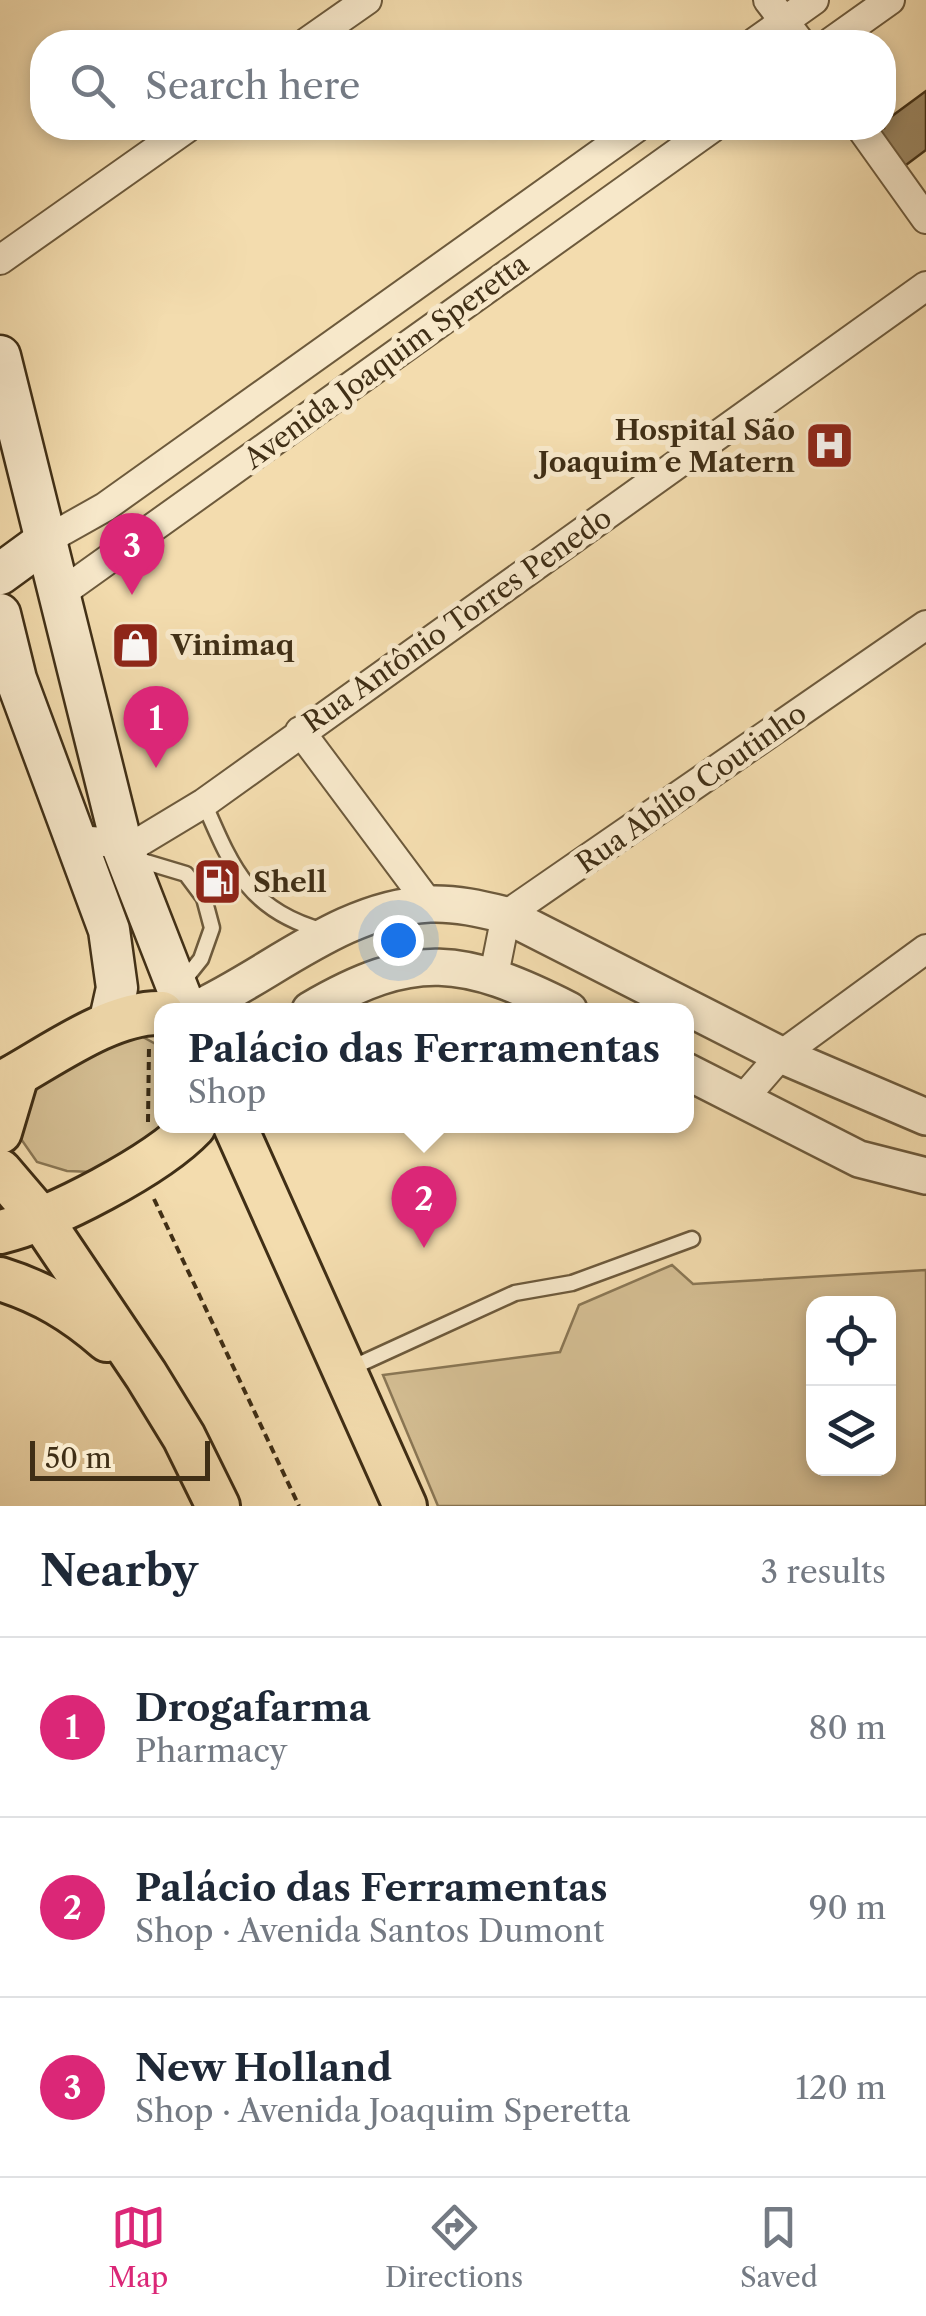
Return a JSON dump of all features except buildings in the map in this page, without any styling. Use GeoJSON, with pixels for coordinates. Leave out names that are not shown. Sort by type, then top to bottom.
{"type":"FeatureCollection","features":[{"type":"Feature","properties":{"kind":"main road"},"geometry":{"type":"LineString","coordinates":[[0,356],[124,851],[172,1003]]}},
{"type":"Feature","properties":{"kind":"main road"},"geometry":{"type":"LineString","coordinates":[[0,574],[48,539]]}},
{"type":"Feature","properties":{"kind":"main road"},"geometry":{"type":"LineString","coordinates":[[0,614],[16,679],[110,930],[117,988],[109,1024]]}},
{"type":"Feature","properties":{"kind":"main road"},"geometry":{"type":"LineString","coordinates":[[70,830],[98,818],[113,803]]}},
{"type":"Feature","properties":{"kind":"main road"},"geometry":{"type":"LineString","coordinates":[[0,1132],[5,1081],[109,1024],[154,1012]]}},
{"type":"Feature","properties":{"kind":"main road"},"geometry":{"type":"LineString","coordinates":[[0,1232],[41,1218],[148,1162],[185,1133]]}},
{"type":"Feature","properties":{"kind":"main road"},"geometry":{"type":"LineString","coordinates":[[238,1133],[405,1506]]}},
{"type":"Feature","properties":{"kind":"main road"},"geometry":{"type":"LineString","coordinates":[[0,1171],[41,1218],[146,1375],[184,1437],[218,1506]]}},
{"type":"Feature","properties":{"kind":"main road"},"geometry":{"type":"LineString","coordinates":[[0,1279],[34,1290],[68,1309],[146,1375]]}},
{"type":"Feature","properties":{"kind":"street"},"geometry":{"type":"LineString","coordinates":[[324,30],[367,0]]}},
{"type":"Feature","properties":{"kind":"street"},"geometry":{"type":"LineString","coordinates":[[784,21],[814,0]]}},
{"type":"Feature","properties":{"kind":"street"},"geometry":{"type":"LineString","coordinates":[[848,30],[890,0]]}},
{"type":"Feature","properties":{"kind":"street"},"geometry":{"type":"LineString","coordinates":[[0,260],[170,140]]}},
{"type":"Feature","properties":{"kind":"street","name":"Avenida Joaquim Speretta"},"geometry":{"type":"LineString","coordinates":[[48,539],[105,508],[619,140]]}},
{"type":"Feature","properties":{"kind":"street","name":"Avenida Joaquim Speretta"},"geometry":{"type":"LineString","coordinates":[[60,594],[695,140]]}},
{"type":"Feature","properties":{"kind":"street"},"geometry":{"type":"LineString","coordinates":[[870,140],[926,219]]}},
{"type":"Feature","properties":{"kind":"street","name":"Rua Antônio Torres Penedo"},"geometry":{"type":"LineString","coordinates":[[124,851],[204,802],[926,286]]}},
{"type":"Feature","properties":{"kind":"street","name":"Rua Abílio Coutinho"},"geometry":{"type":"LineString","coordinates":[[506,915],[926,626]]}},
{"type":"Feature","properties":{"kind":"street"},"geometry":{"type":"LineString","coordinates":[[300,732],[429,904]]}},
{"type":"Feature","properties":{"kind":"street"},"geometry":{"type":"LineString","coordinates":[[70,830],[124,851]]}},
{"type":"Feature","properties":{"kind":"street"},"geometry":{"type":"LineString","coordinates":[[195,1003],[222,998],[330,933],[386,912],[429,904],[506,915],[679,1003]]}},
{"type":"Feature","properties":{"kind":"street"},"geometry":{"type":"LineString","coordinates":[[494,975],[506,915]]}},
{"type":"Feature","properties":{"kind":"street"},"geometry":{"type":"LineString","coordinates":[[742,1100],[781,1055],[926,949]]}},
{"type":"Feature","properties":{"kind":"street"},"geometry":{"type":"LineString","coordinates":[[322,1003],[347,989],[396,972],[434,967],[494,975],[553,1003]]}},
{"type":"Feature","properties":{"kind":"street"},"geometry":{"type":"LineString","coordinates":[[694,1011],[781,1055],[926,1117]]}},
{"type":"Feature","properties":{"kind":"street"},"geometry":{"type":"LineString","coordinates":[[694,1075],[859,1159],[926,1176]]}},
{"type":"Feature","properties":{"kind":"lane"},"geometry":{"type":"LineString","coordinates":[[204,802],[242,882],[293,923],[330,933]]}},
{"type":"Feature","properties":{"kind":"lane"},"geometry":{"type":"LineString","coordinates":[[124,851],[186,874],[204,898],[212,928],[201,959],[175,1003]]}},
{"type":"Feature","properties":{"kind":"lane"},"geometry":{"type":"LineString","coordinates":[[204,898],[242,882]]}},
{"type":"Feature","properties":{"kind":"lane"},"geometry":{"type":"LineString","coordinates":[[345,1370],[515,1293],[572,1284],[692,1238]]}},
{"type":"Feature","properties":{"kind":"path"},"geometry":{"type":"LineString","coordinates":[[154,1125],[146,1182],[299,1506]]}},
{"type":"Feature","properties":{"kind":"shaded area"},"geometry":{"type":"Polygon","coordinates":[[[122,1032],[141,1036],[154,1043],[156,1133],[93,1172],[67,1171],[37,1162],[21,1139],[26,1099],[41,1077],[122,1032]]]}},
{"type":"Feature","properties":{"kind":"shaded area"},"geometry":{"type":"Polygon","coordinates":[[[672,1265],[693,1284],[926,1270],[926,1506],[438,1506],[383,1375],[560,1352],[579,1305],[672,1265]]]}},
{"type":"Feature","properties":{"kind":"place","name":"Hospital São Joaquim e Matern"},"geometry":{"type":"Point","coordinates":[830,446]}},
{"type":"Feature","properties":{"kind":"place","name":"New Holland"},"geometry":{"type":"Point","coordinates":[132,595]}},
{"type":"Feature","properties":{"kind":"place","name":"Vinimaq"},"geometry":{"type":"Point","coordinates":[136,645]}},
{"type":"Feature","properties":{"kind":"place","name":"Drogafarma"},"geometry":{"type":"Point","coordinates":[156,768]}},
{"type":"Feature","properties":{"kind":"place","name":"Shell"},"geometry":{"type":"Point","coordinates":[218,882]}},
{"type":"Feature","properties":{"kind":"place","name":"Palácio das Ferramentas"},"geometry":{"type":"Point","coordinates":[424,1248]}}]}
